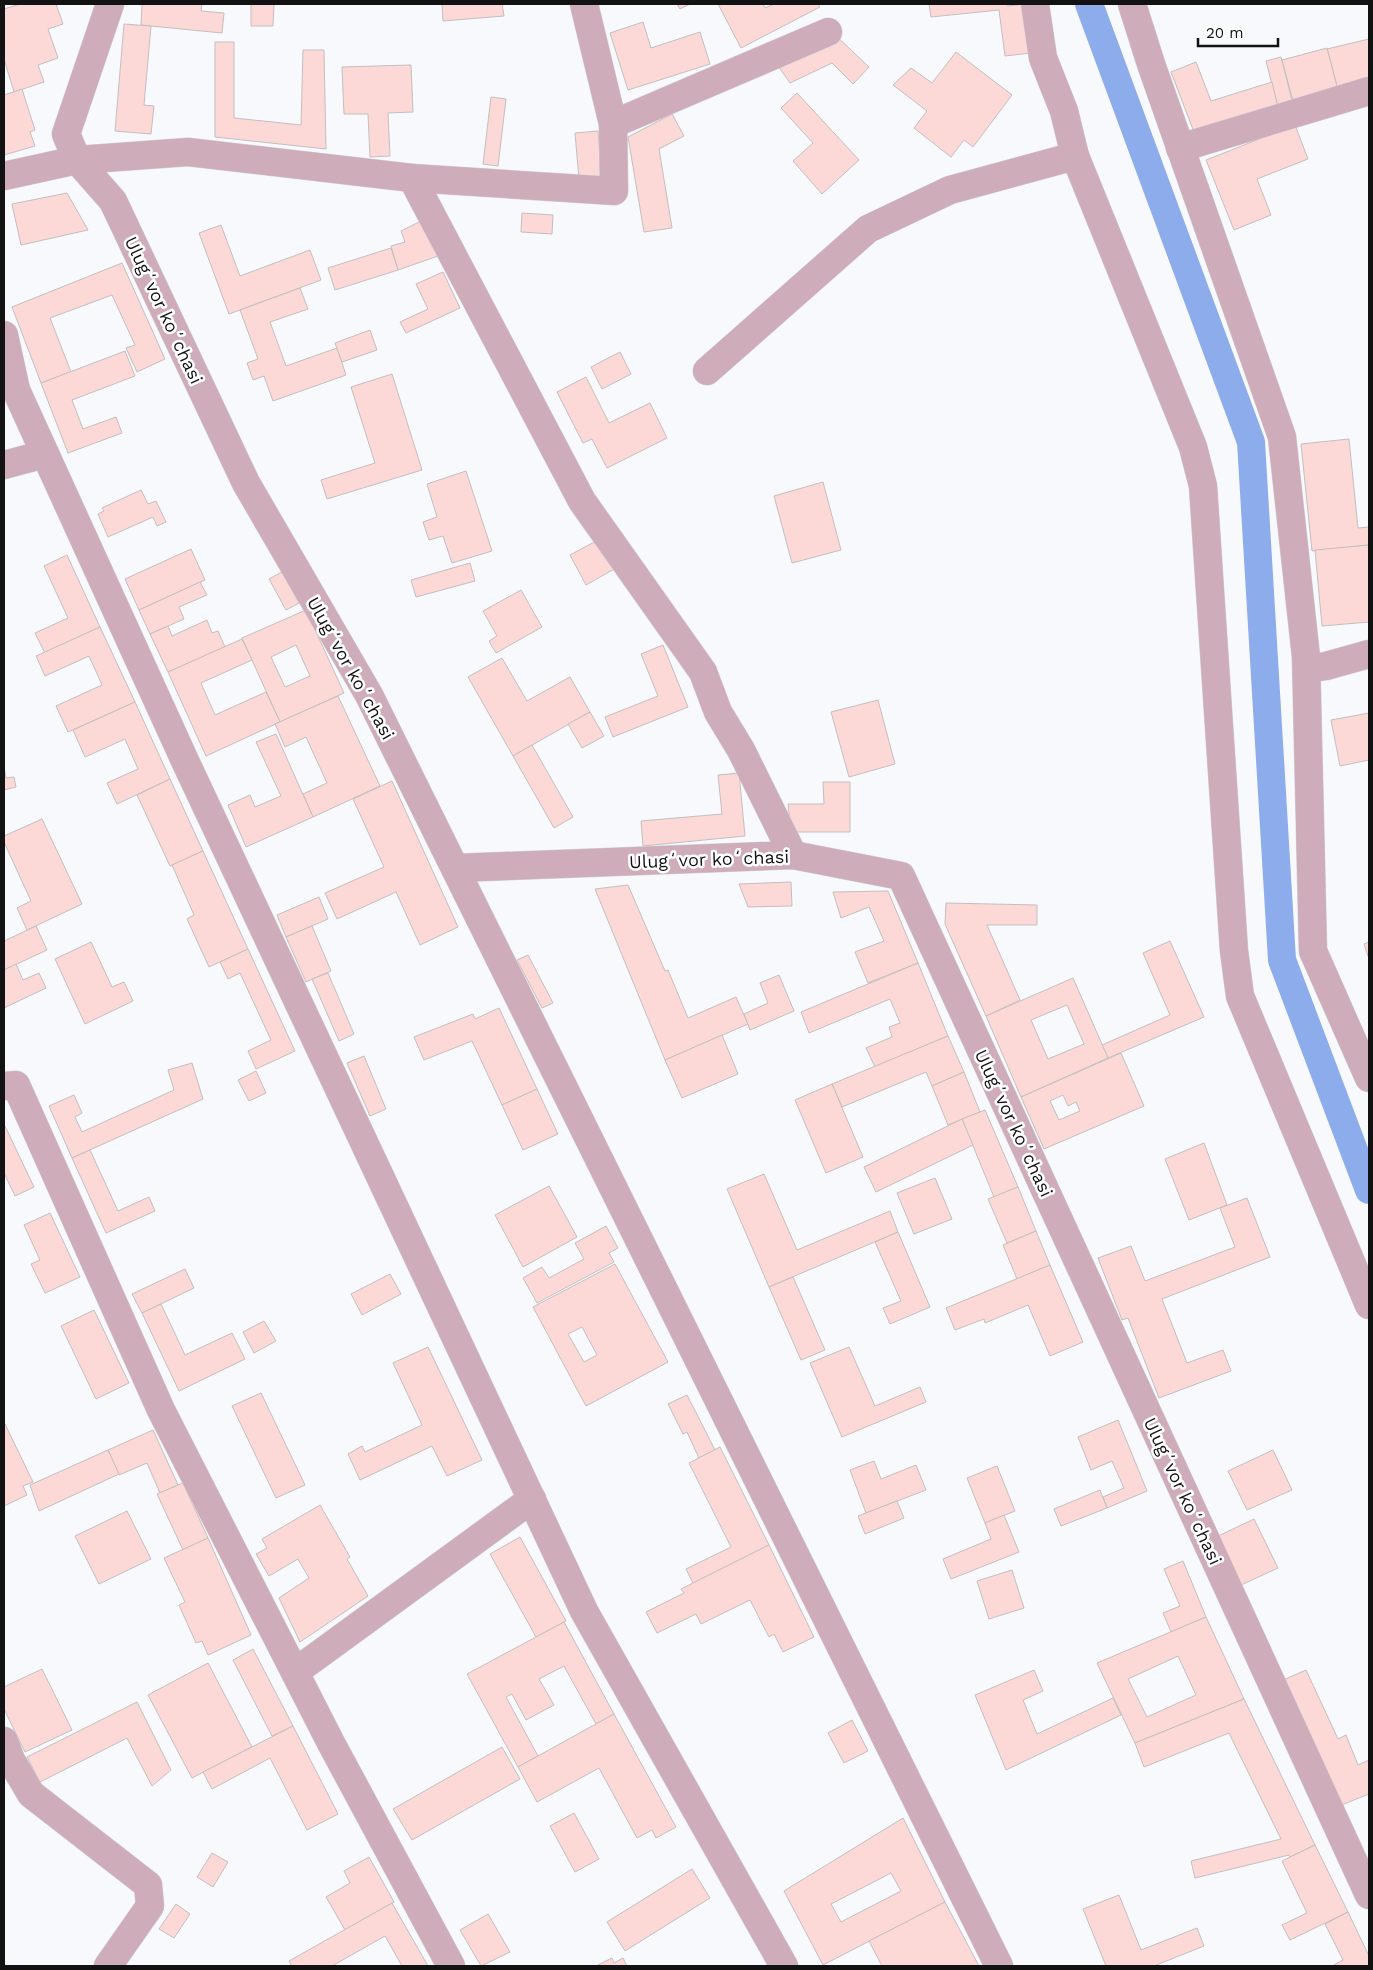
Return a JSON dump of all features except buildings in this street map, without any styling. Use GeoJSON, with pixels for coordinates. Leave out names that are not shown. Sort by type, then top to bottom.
{"type":"FeatureCollection","features":[{"type":"Feature","properties":{"kind":"street","name":"Ulugʻvor koʻchasi"},"geometry":{"type":"LineString","coordinates":[[110,4],[66,134],[77,160],[113,201],[246,483],[369,695],[455,868],[793,855],[901,876],[1369,1895]]}},
{"type":"Feature","properties":{"kind":"street"},"geometry":{"type":"LineString","coordinates":[[4,176],[77,160],[188,152],[412,178],[614,191],[612,124],[584,4]]}},
{"type":"Feature","properties":{"kind":"street"},"geometry":{"type":"LineString","coordinates":[[1035,4],[1043,58],[1064,111],[1075,156],[1193,447],[1203,486],[1234,951],[1240,996],[1369,1305]]}},
{"type":"Feature","properties":{"kind":"street"},"geometry":{"type":"LineString","coordinates":[[1132,4],[1180,148],[1282,437],[1306,669],[1313,951],[1369,1078]]}},
{"type":"Feature","properties":{"kind":"street"},"geometry":{"type":"LineString","coordinates":[[612,124],[828,32]]}},
{"type":"Feature","properties":{"kind":"street"},"geometry":{"type":"LineString","coordinates":[[1180,148],[1369,91]]}},
{"type":"Feature","properties":{"kind":"street"},"geometry":{"type":"LineString","coordinates":[[707,371],[868,229],[950,190],[1075,156]]}},
{"type":"Feature","properties":{"kind":"street"},"geometry":{"type":"LineString","coordinates":[[412,178],[582,502],[703,672],[718,712],[741,750],[793,855]]}},
{"type":"Feature","properties":{"kind":"street"},"geometry":{"type":"LineString","coordinates":[[4,335],[16,390],[45,454],[186,763],[584,1611],[784,1966]]}},
{"type":"Feature","properties":{"kind":"street"},"geometry":{"type":"LineString","coordinates":[[4,465],[45,454]]}},
{"type":"Feature","properties":{"kind":"street"},"geometry":{"type":"LineString","coordinates":[[1306,669],[1326,666],[1369,654]]}},
{"type":"Feature","properties":{"kind":"street"},"geometry":{"type":"LineString","coordinates":[[455,868],[999,1966]]}},
{"type":"Feature","properties":{"kind":"street"},"geometry":{"type":"LineString","coordinates":[[4,1086],[16,1085],[161,1410],[295,1672],[451,1966]]}},
{"type":"Feature","properties":{"kind":"street"},"geometry":{"type":"LineString","coordinates":[[295,1672],[532,1499]]}},
{"type":"Feature","properties":{"kind":"street"},"geometry":{"type":"LineString","coordinates":[[4,1741],[11,1760],[31,1794],[148,1885],[150,1906],[108,1966]]}},
{"type":"Feature","properties":{"kind":"waterway"},"geometry":{"type":"LineString","coordinates":[[1089,4],[1251,442],[1282,960],[1369,1190]]}}]}
